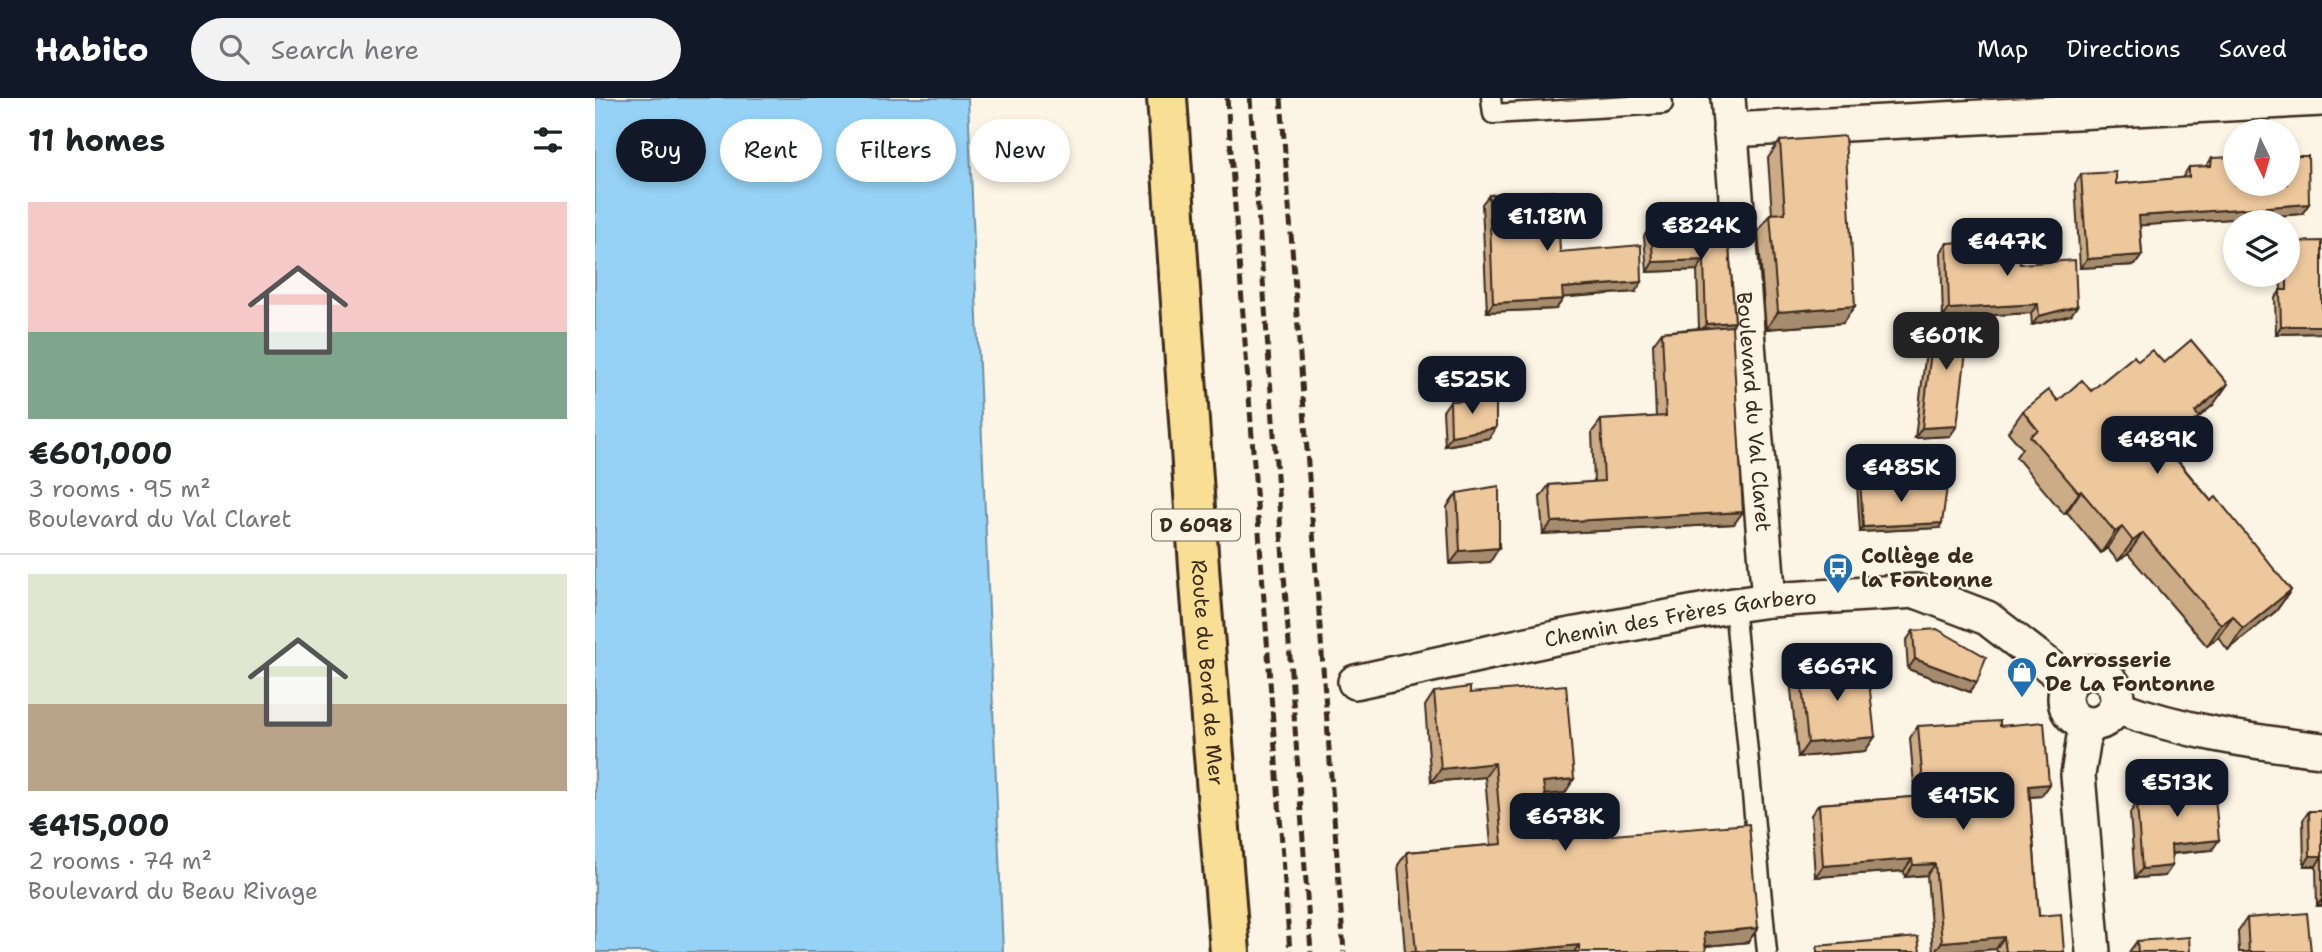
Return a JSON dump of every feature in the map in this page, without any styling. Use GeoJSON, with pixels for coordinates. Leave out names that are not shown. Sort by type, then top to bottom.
{"type":"FeatureCollection","features":[{"type":"Feature","properties":{"kind":"main road","name":"Route du Bord de Mer"},"geometry":{"type":"LineString","coordinates":[[1167,98],[1201,596],[1230,952]]}},
{"type":"Feature","properties":{"kind":"street"},"geometry":{"type":"LineString","coordinates":[[1729,114],[2322,99]]}},
{"type":"Feature","properties":{"kind":"street","name":"Boulevard du Val Claret"},"geometry":{"type":"LineString","coordinates":[[1729,114],[1769,600]]}},
{"type":"Feature","properties":{"kind":"street","name":"Chemin des Frères Garbero"},"geometry":{"type":"LineString","coordinates":[[1355,682],[1560,637],[1734,605],[1769,600],[1916,591],[1987,618],[2070,682]]}},
{"type":"Feature","properties":{"kind":"street"},"geometry":{"type":"LineString","coordinates":[[2092,672],[2107,677],[2117,691],[2116,707],[2107,719],[2086,724],[2078,721],[2066,708],[2064,699],[2070,682],[2083,673],[2092,672]]}},
{"type":"Feature","properties":{"kind":"street"},"geometry":{"type":"LineString","coordinates":[[2116,707],[2146,718],[2253,742],[2322,750]]}},
{"type":"Feature","properties":{"kind":"street"},"geometry":{"type":"LineString","coordinates":[[2086,724],[2078,775],[2093,952]]}},
{"type":"Feature","properties":{"kind":"lane"},"geometry":{"type":"LineString","coordinates":[[1492,98],[1493,114],[1579,104],[1663,104],[1662,98]]}},
{"type":"Feature","properties":{"kind":"lane"},"geometry":{"type":"LineString","coordinates":[[1734,605],[1767,952]]}},
{"type":"Feature","properties":{"kind":"water"},"geometry":{"type":"Polygon","coordinates":[[[595,98],[968,98],[1003,952],[595,952],[595,98]]]}},
{"type":"Feature","properties":{"kind":"building"},"geometry":{"type":"Polygon","coordinates":[[[1845,136],[1855,306],[1778,312],[1770,214],[1785,213],[1780,141],[1845,136]]]}},
{"type":"Feature","properties":{"kind":"building"},"geometry":{"type":"Polygon","coordinates":[[[2300,156],[2308,156],[2309,204],[2139,216],[2142,255],[2087,259],[2081,174],[2116,172],[2116,184],[2189,177],[2189,167],[2211,166],[2212,158],[2223,158],[2223,196],[2300,196],[2300,156]]]}},
{"type":"Feature","properties":{"kind":"building"},"geometry":{"type":"Polygon","coordinates":[[[1553,191],[1560,252],[1641,245],[1642,282],[1562,288],[1563,299],[1493,303],[1489,195],[1553,191]]]}},
{"type":"Feature","properties":{"kind":"building"},"geometry":{"type":"Polygon","coordinates":[[[1727,223],[1735,322],[1706,324],[1704,260],[1653,262],[1651,226],[1727,223]]]}},
{"type":"Feature","properties":{"kind":"building"},"geometry":{"type":"Polygon","coordinates":[[[2019,239],[2020,264],[2075,260],[2077,306],[2039,316],[2038,304],[1949,309],[1947,243],[2019,239]]]}},
{"type":"Feature","properties":{"kind":"building"},"geometry":{"type":"Polygon","coordinates":[[[2322,241],[2322,326],[2281,326],[2280,290],[2300,287],[2300,242],[2322,241]]]}},
{"type":"Feature","properties":{"kind":"building"},"geometry":{"type":"Polygon","coordinates":[[[1935,317],[1970,319],[1957,426],[1922,428],[1935,317]]]}},
{"type":"Feature","properties":{"kind":"building"},"geometry":{"type":"Polygon","coordinates":[[[1732,326],[1743,512],[1552,522],[1549,485],[1604,481],[1601,420],[1666,416],[1662,332],[1732,326]]]}},
{"type":"Feature","properties":{"kind":"building"},"geometry":{"type":"Polygon","coordinates":[[[2191,340],[2228,384],[2195,412],[2199,417],[2164,445],[2211,501],[2216,497],[2291,590],[2243,629],[2233,616],[2221,625],[2143,533],[2133,541],[2122,527],[2115,532],[2030,436],[2038,430],[2023,411],[2049,390],[2058,401],[2082,380],[2091,391],[2134,356],[2138,361],[2152,350],[2164,363],[2191,340]]]}},
{"type":"Feature","properties":{"kind":"building"},"geometry":{"type":"Polygon","coordinates":[[[1496,400],[1496,428],[1451,436],[1450,401],[1496,400]]]}},
{"type":"Feature","properties":{"kind":"building"},"geometry":{"type":"Polygon","coordinates":[[[1860,479],[1947,487],[1942,523],[1863,527],[1860,479]]]}},
{"type":"Feature","properties":{"kind":"building"},"geometry":{"type":"Polygon","coordinates":[[[1499,486],[1499,548],[1460,551],[1457,493],[1499,486]]]}},
{"type":"Feature","properties":{"kind":"building"},"geometry":{"type":"Polygon","coordinates":[[[1937,629],[1986,657],[1977,682],[1915,659],[1913,631],[1937,629]]]}},
{"type":"Feature","properties":{"kind":"building"},"geometry":{"type":"Polygon","coordinates":[[[1867,663],[1875,737],[1808,743],[1800,667],[1867,663]]]}},
{"type":"Feature","properties":{"kind":"building"},"geometry":{"type":"Polygon","coordinates":[[[1566,685],[1574,779],[1543,782],[1551,840],[1749,824],[1758,928],[1704,933],[1706,952],[1580,952],[1579,945],[1505,952],[1416,952],[1407,852],[1502,844],[1495,763],[1441,769],[1434,692],[1470,687],[1470,693],[1566,685]]]}},
{"type":"Feature","properties":{"kind":"building"},"geometry":{"type":"Polygon","coordinates":[[[2000,721],[2000,726],[2044,722],[2049,784],[2029,786],[2039,916],[2061,914],[2064,952],[2006,952],[2004,937],[1942,942],[1935,864],[1913,865],[1912,859],[1823,866],[1819,804],[1924,796],[1918,726],[2000,721]]]}},
{"type":"Feature","properties":{"kind":"building"},"geometry":{"type":"Polygon","coordinates":[[[2213,776],[2219,840],[2171,845],[2172,866],[2142,869],[2137,803],[2167,801],[2165,777],[2213,776]]]}},
{"type":"Feature","properties":{"kind":"building"},"geometry":{"type":"Polygon","coordinates":[[[2309,811],[2322,811],[2322,856],[2310,856],[2309,811]]]}},
{"type":"Feature","properties":{"kind":"building"},"geometry":{"type":"Polygon","coordinates":[[[2307,913],[2311,952],[2249,952],[2247,918],[2307,913]]]}},
{"type":"Feature","properties":{"kind":"building"},"geometry":{"type":"Polygon","coordinates":[[[1918,937],[1920,952],[1817,952],[1817,946],[1918,937]]]}},
{"type":"Feature","properties":{"kind":"building"},"geometry":{"type":"Polygon","coordinates":[[[2189,937],[2190,952],[2138,952],[2137,941],[2189,937]]]}},
{"type":"Feature","properties":{"kind":"railway"},"geometry":{"type":"LineString","coordinates":[[1227,98],[1290,952]]}},
{"type":"Feature","properties":{"kind":"railway"},"geometry":{"type":"LineString","coordinates":[[1250,98],[1311,952]]}},
{"type":"Feature","properties":{"kind":"railway"},"geometry":{"type":"LineString","coordinates":[[1281,98],[1344,952]]}},
{"type":"Feature","properties":{"kind":"place","name":"Collège de la Fontonne"},"geometry":{"type":"Point","coordinates":[1838,595]}},
{"type":"Feature","properties":{"kind":"place","name":"Carrosserie De La Fontonne"},"geometry":{"type":"Point","coordinates":[2022,699]}}]}
